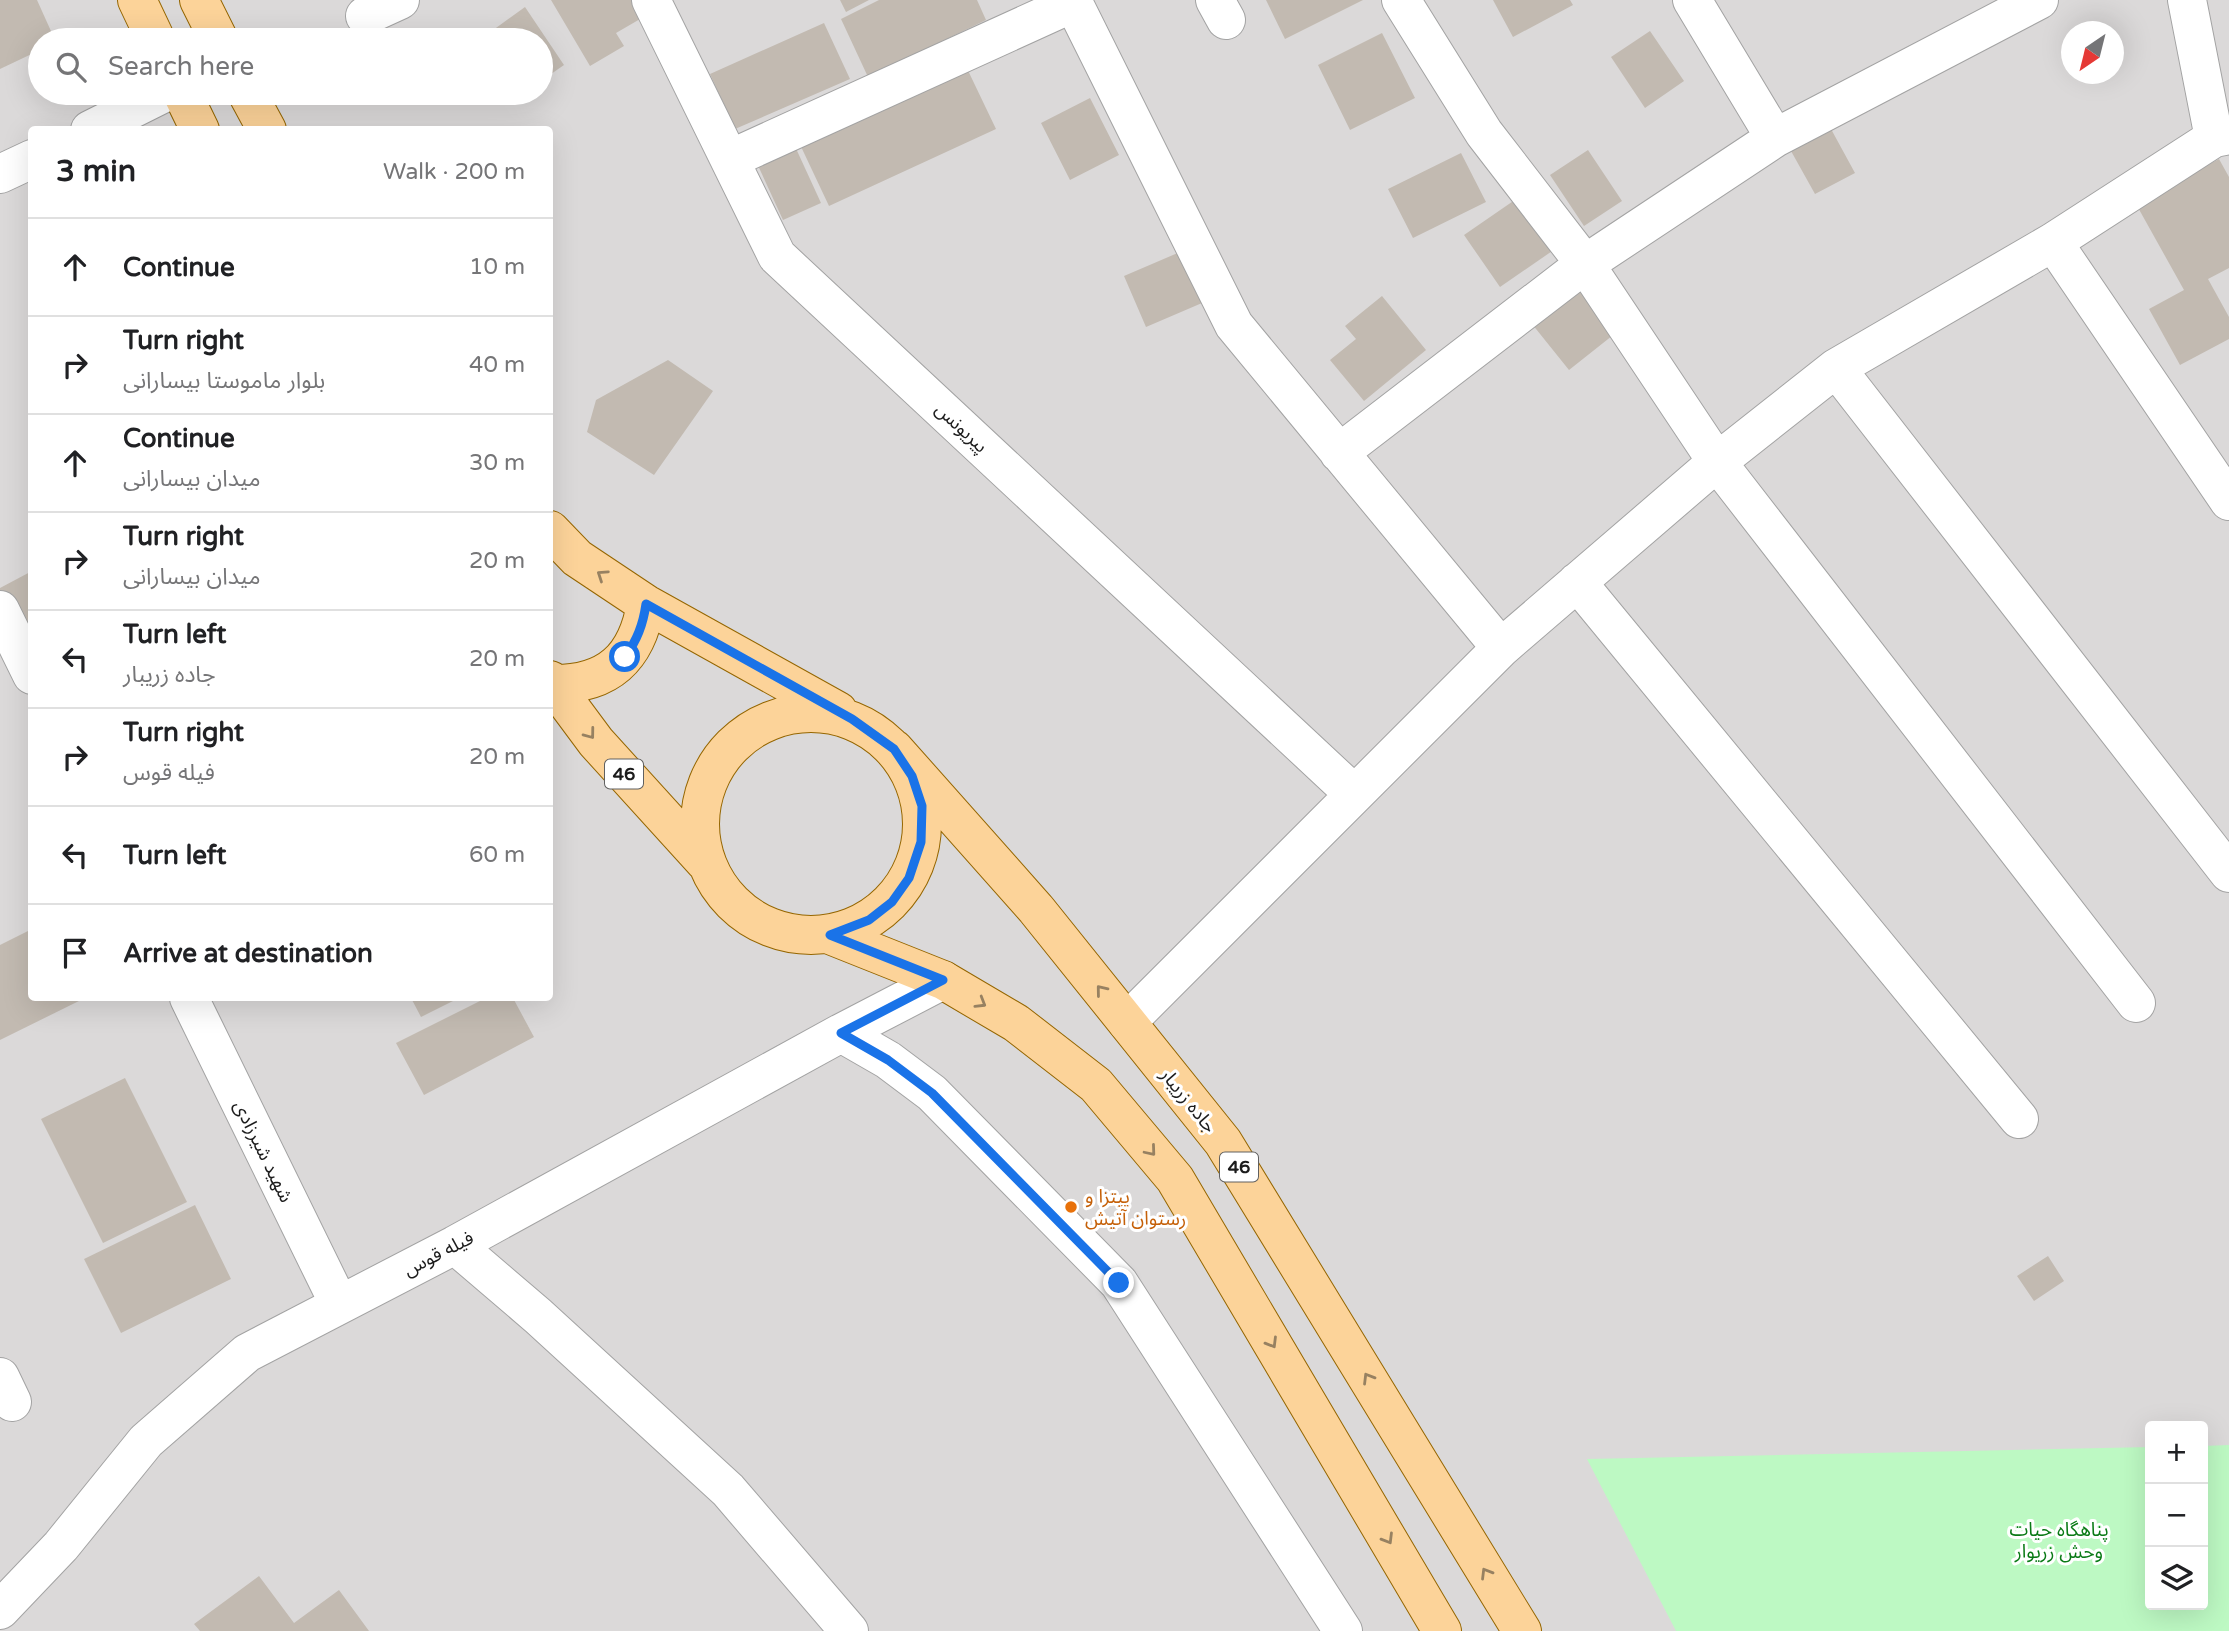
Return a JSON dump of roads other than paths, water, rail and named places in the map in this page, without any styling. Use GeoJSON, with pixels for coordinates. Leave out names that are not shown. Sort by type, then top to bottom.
{"type":"FeatureCollection","features":[{"type":"Feature","properties":{"kind":"main road"},"geometry":{"type":"LineString","coordinates":[[137,0],[150,28]]}},
{"type":"Feature","properties":{"kind":"main road"},"geometry":{"type":"LineString","coordinates":[[199,0],[213,28]]}},
{"type":"Feature","properties":{"kind":"main road"},"geometry":{"type":"LineString","coordinates":[[188,105],[198,126]]}},
{"type":"Feature","properties":{"kind":"main road"},"geometry":{"type":"LineString","coordinates":[[253,105],[265,126]]}},
{"type":"Feature","properties":{"kind":"main road","name":"46"},"geometry":{"type":"LineString","coordinates":[[553,533],[577,558],[646,604],[852,719],[894,749],[912,776],[922,806],[921,842],[909,878],[892,902],[869,920],[830,935]]}},
{"type":"Feature","properties":{"kind":"main road"},"geometry":{"type":"LineString","coordinates":[[553,682],[572,684],[592,679],[610,670],[625,657],[636,642],[643,624],[646,604]]}},
{"type":"Feature","properties":{"kind":"main road","name":"46"},"geometry":{"type":"LineString","coordinates":[[553,685],[596,742],[705,862],[725,896],[744,914],[778,932],[830,935],[943,980],[1016,1023],[1096,1085],[1175,1179],[1442,1631]]}},
{"type":"Feature","properties":{"kind":"main road","name":"46"},"geometry":{"type":"LineString","coordinates":[[705,862],[698,828],[705,785],[724,751],[756,725],[794,713],[852,719]]}},
{"type":"Feature","properties":{"kind":"main road","name":"جاده زریبار"},"geometry":{"type":"LineString","coordinates":[[894,749],[1036,909],[1223,1142],[1522,1631]]}},
{"type":"Feature","properties":{"kind":"street"},"geometry":{"type":"LineString","coordinates":[[365,16],[400,0]]}},
{"type":"Feature","properties":{"kind":"street","name":"پیریونس"},"geometry":{"type":"LineString","coordinates":[[651,0],[778,256],[1354,794]]}},
{"type":"Feature","properties":{"kind":"street"},"geometry":{"type":"LineString","coordinates":[[1401,0],[1484,134],[1585,264],[1717,462],[2136,1003]]}},
{"type":"Feature","properties":{"kind":"street"},"geometry":{"type":"LineString","coordinates":[[1692,0],[1775,138]]}},
{"type":"Feature","properties":{"kind":"street"},"geometry":{"type":"LineString","coordinates":[[1339,453],[1585,264],[1775,138],[2039,0]]}},
{"type":"Feature","properties":{"kind":"street"},"geometry":{"type":"LineString","coordinates":[[1126,1022],[1501,648],[1717,462],[1836,368],[2053,242],[2221,136],[2186,0]]}},
{"type":"Feature","properties":{"kind":"street"},"geometry":{"type":"LineString","coordinates":[[730,159],[1072,2],[1234,326],[1501,648]]}},
{"type":"Feature","properties":{"kind":"street"},"geometry":{"type":"LineString","coordinates":[[98,126],[140,105]]}},
{"type":"Feature","properties":{"kind":"street"},"geometry":{"type":"LineString","coordinates":[[0,174],[28,161]]}},
{"type":"Feature","properties":{"kind":"street"},"geometry":{"type":"LineString","coordinates":[[2053,242],[2229,500]]}},
{"type":"Feature","properties":{"kind":"street"},"geometry":{"type":"LineString","coordinates":[[1836,368],[2229,873]]}},
{"type":"Feature","properties":{"kind":"street"},"geometry":{"type":"LineString","coordinates":[[1577,582],[2020,1119]]}},
{"type":"Feature","properties":{"kind":"street"},"geometry":{"type":"LineString","coordinates":[[0,610],[28,667]]}},
{"type":"Feature","properties":{"kind":"street","name":"فیله قوس"},"geometry":{"type":"LineString","coordinates":[[0,1610],[61,1546],[146,1441],[247,1353],[455,1245],[943,980]]}},
{"type":"Feature","properties":{"kind":"street","name":"شهید شیرزادی"},"geometry":{"type":"LineString","coordinates":[[190,1001],[339,1304]]}},
{"type":"Feature","properties":{"kind":"street"},"geometry":{"type":"LineString","coordinates":[[841,1033],[888,1060],[932,1093],[1119,1283],[1343,1631]]}},
{"type":"Feature","properties":{"kind":"street"},"geometry":{"type":"LineString","coordinates":[[455,1245],[538,1316],[728,1490],[849,1631]]}},
{"type":"Feature","properties":{"kind":"place","name":"پیتزا و رستوان آتیش"},"geometry":{"type":"Point","coordinates":[1071,1207]}},
{"type":"Feature","properties":{"kind":"park label","name":"پناهگاه حیات وحش زریوار"},"geometry":{"type":"Point","coordinates":[2059,1540]}}]}
